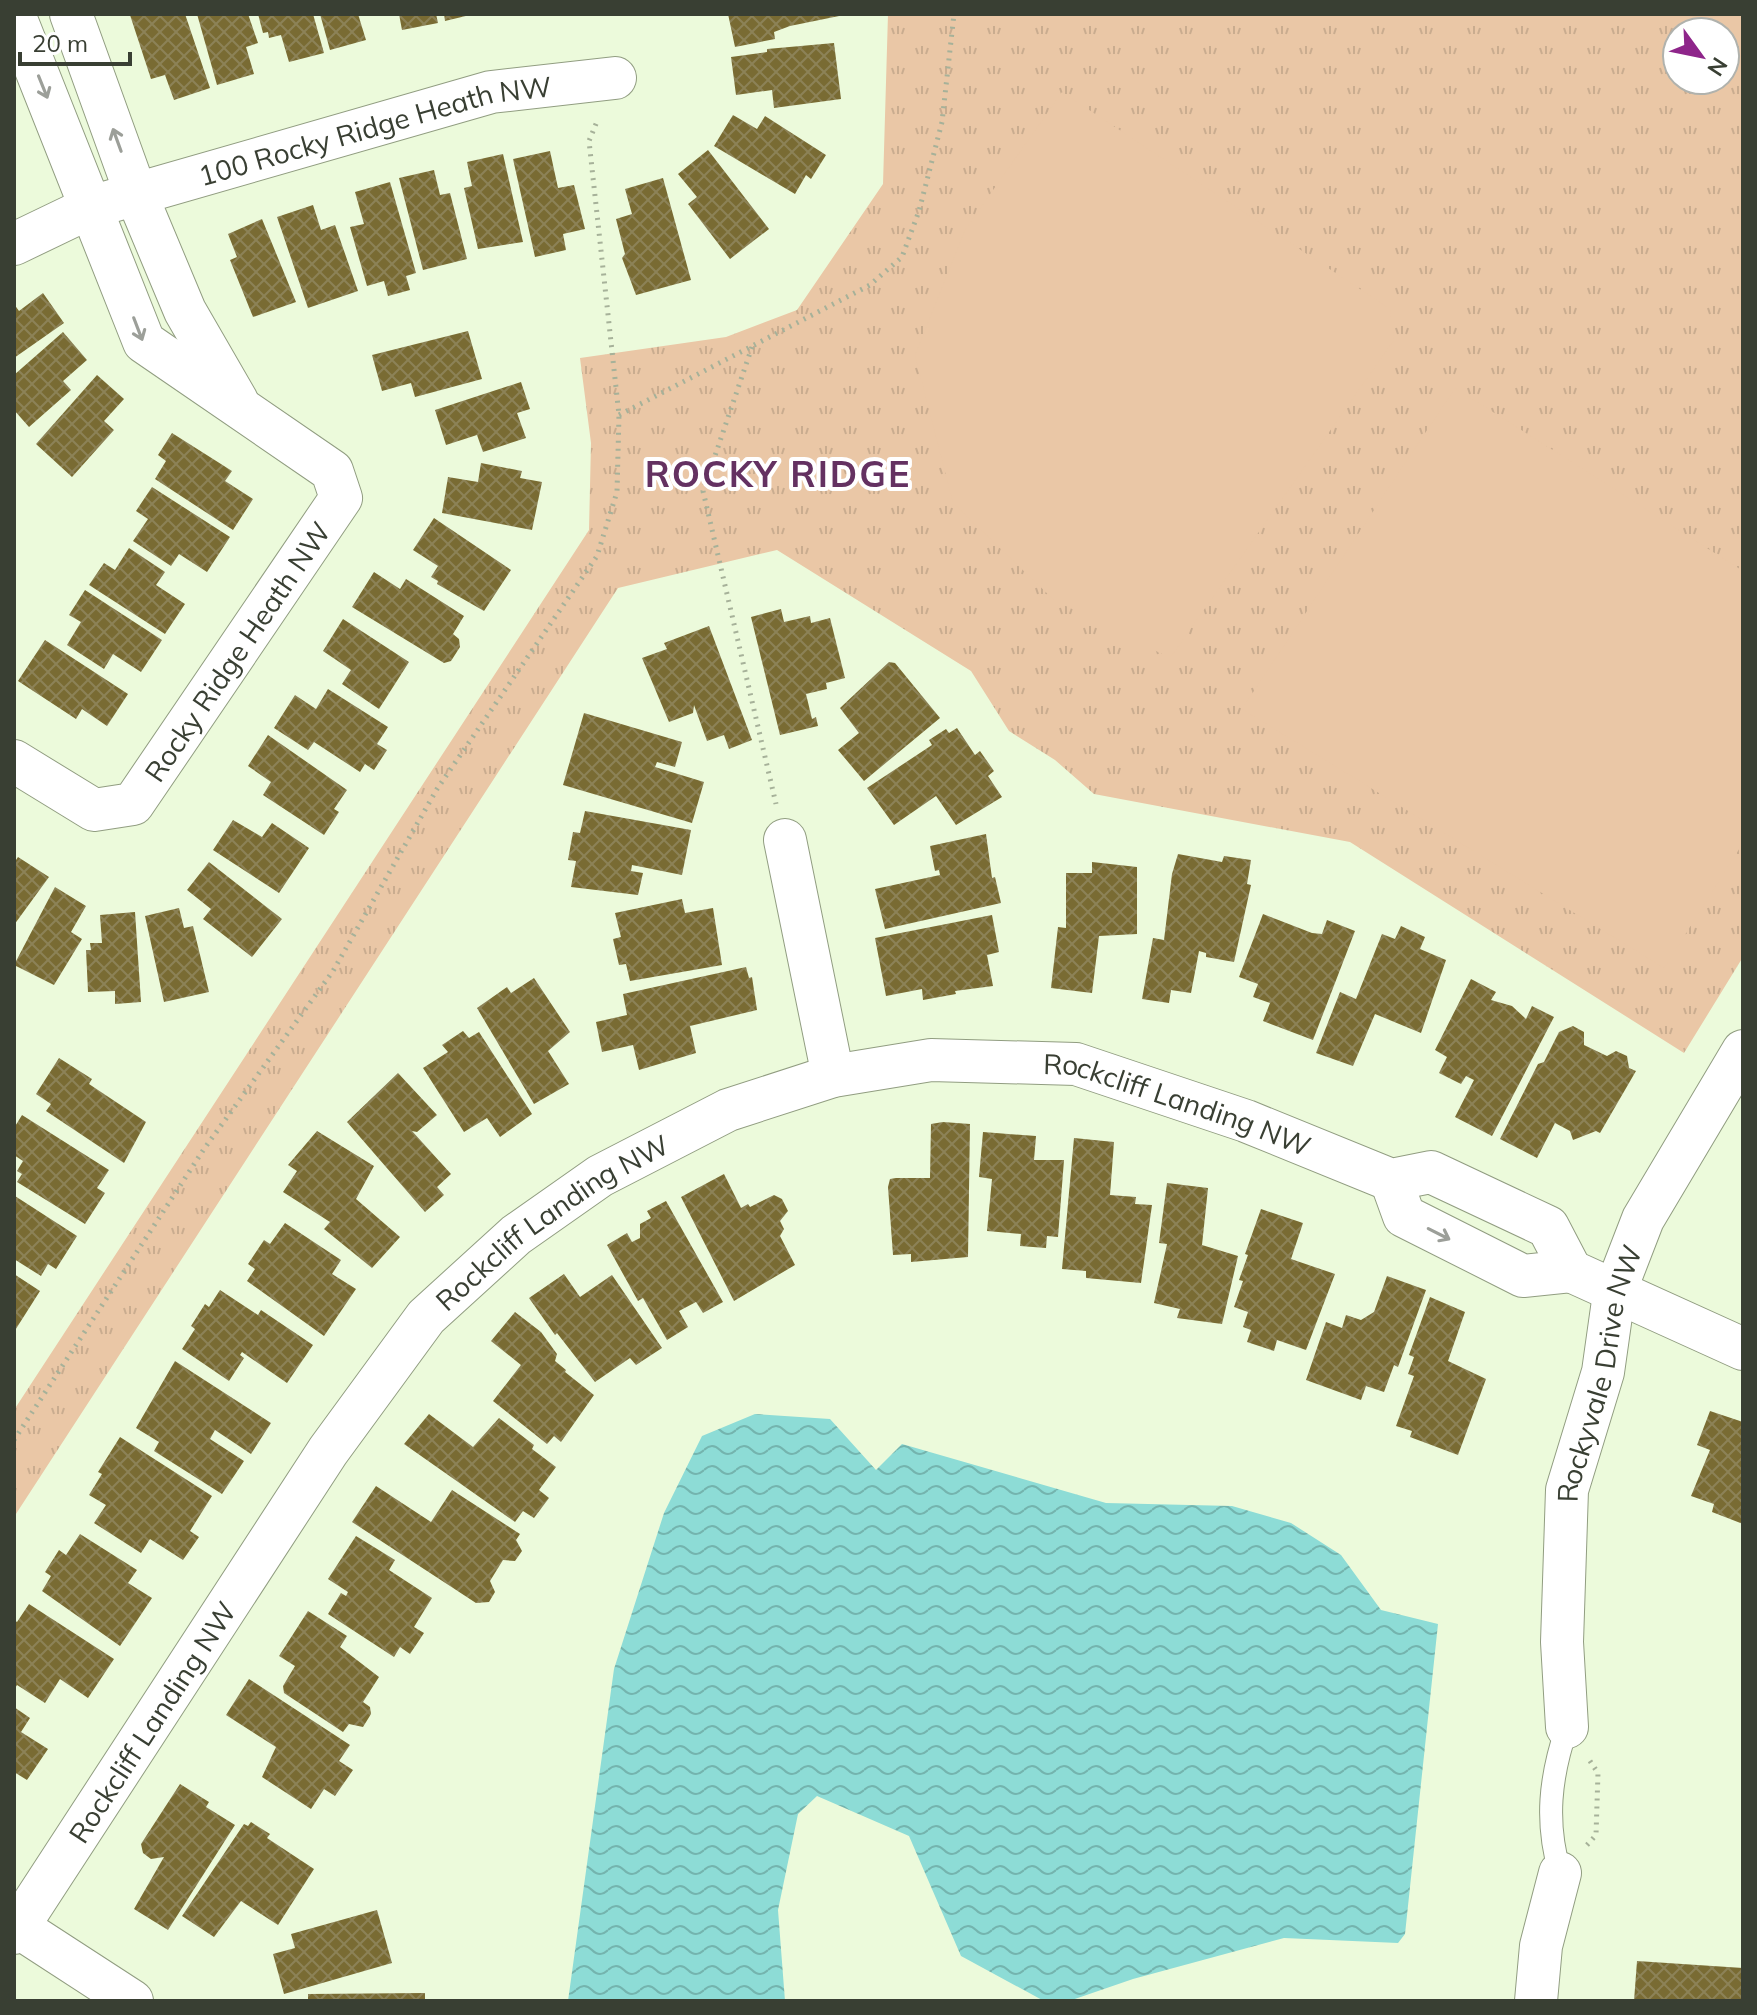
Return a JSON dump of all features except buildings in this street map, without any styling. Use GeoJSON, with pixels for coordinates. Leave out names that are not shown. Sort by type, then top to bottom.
{"type":"FeatureCollection","features":[{"type":"Feature","properties":{"kind":"street","name":"Rocky Ridge Heath NW"},"geometry":{"type":"LineString","coordinates":[[14,14],[144,342],[332,471],[341,498],[133,804],[94,810],[14,761]]}},
{"type":"Feature","properties":{"kind":"street","name":"Rocky Ridge Heath NW"},"geometry":{"type":"LineString","coordinates":[[71,14],[136,194],[185,311],[244,413]]}},
{"type":"Feature","properties":{"kind":"street","name":"100 Rocky Ridge Heath NW"},"geometry":{"type":"LineString","coordinates":[[136,194],[491,92],[615,78]]}},
{"type":"Feature","properties":{"kind":"street"},"geometry":{"type":"LineString","coordinates":[[14,244],[91,207],[136,194]]}},
{"type":"Feature","properties":{"kind":"street"},"geometry":{"type":"LineString","coordinates":[[785,840],[833,1076]]}},
{"type":"Feature","properties":{"kind":"street","name":"Rockyvale Drive NW"},"geometry":{"type":"LineString","coordinates":[[1567,1727],[1562,1642],[1567,1490],[1603,1372],[1614,1294],[1643,1219],[1743,1051]]}},
{"type":"Feature","properties":{"kind":"street","name":"Rockcliff Landing NW"},"geometry":{"type":"LineString","coordinates":[[16,1930],[328,1451],[426,1317],[516,1235],[600,1176],[728,1110],[833,1076],[931,1060],[1076,1064],[1246,1121],[1391,1180]]}},
{"type":"Feature","properties":{"kind":"street"},"geometry":{"type":"LineString","coordinates":[[1571,1271],[1548,1227],[1431,1172],[1391,1180],[1404,1216],[1523,1276],[1571,1271],[1614,1294],[1743,1349]]}},
{"type":"Feature","properties":{"kind":"street"},"geometry":{"type":"LineString","coordinates":[[1536,2001],[1543,1935],[1560,1873]]}},
{"type":"Feature","properties":{"kind":"street"},"geometry":{"type":"LineString","coordinates":[[16,1930],[132,2001]]}},
{"type":"Feature","properties":{"kind":"lane"},"geometry":{"type":"LineString","coordinates":[[1560,1873],[1549,1822],[1553,1776],[1567,1727]]}},
{"type":"Feature","properties":{"kind":"path"},"geometry":{"type":"LineString","coordinates":[[619,415],[870,285],[902,257],[919,211],[942,122],[954,14]]}},
{"type":"Feature","properties":{"kind":"path"},"geometry":{"type":"LineString","coordinates":[[14,1440],[204,1149],[333,971],[437,789],[597,556],[617,492],[619,415],[589,141],[615,78]]}},
{"type":"Feature","properties":{"kind":"path"},"geometry":{"type":"LineString","coordinates":[[752,346],[703,491],[785,840]]}},
{"type":"Feature","properties":{"kind":"path"},"geometry":{"type":"LineString","coordinates":[[1560,1873],[1596,1835],[1598,1773],[1567,1727]]}},
{"type":"Feature","properties":{"kind":"green space"},"geometry":{"type":"Polygon","coordinates":[[[888,14],[1743,14],[1743,957],[1684,1053],[1350,842],[1094,794],[1055,760],[1009,731],[971,671],[777,550],[618,588],[14,1517],[14,1410],[589,530],[591,443],[580,358],[726,337],[797,310],[883,184],[888,14]]]}},
{"type":"Feature","properties":{"kind":"green space"},"geometry":{"type":"Polygon","coordinates":[[[1062,92],[1390,309],[1394,340],[1170,658],[1054,600],[953,503],[915,355],[965,230],[1062,92]]]}},
{"type":"Feature","properties":{"kind":"green space"},"geometry":{"type":"Polygon","coordinates":[[[1455,388],[1743,571],[1743,843],[1664,968],[1242,709],[1455,388]]]}},
{"type":"Feature","properties":{"kind":"water"},"geometry":{"type":"Polygon","coordinates":[[[755,1414],[830,1419],[876,1470],[902,1444],[1106,1503],[1232,1506],[1291,1523],[1341,1555],[1381,1610],[1438,1624],[1405,1934],[1398,1943],[1284,1938],[1133,1979],[1069,2001],[1044,2001],[961,1956],[909,1836],[817,1796],[798,1814],[778,1910],[785,2001],[568,2001],[614,1669],[664,1513],[702,1436],[755,1414]]]}},
{"type":"Feature","properties":{"kind":"district","name":"ROCKY RIDGE"},"geometry":{"type":"Point","coordinates":[778,473]}}]}
